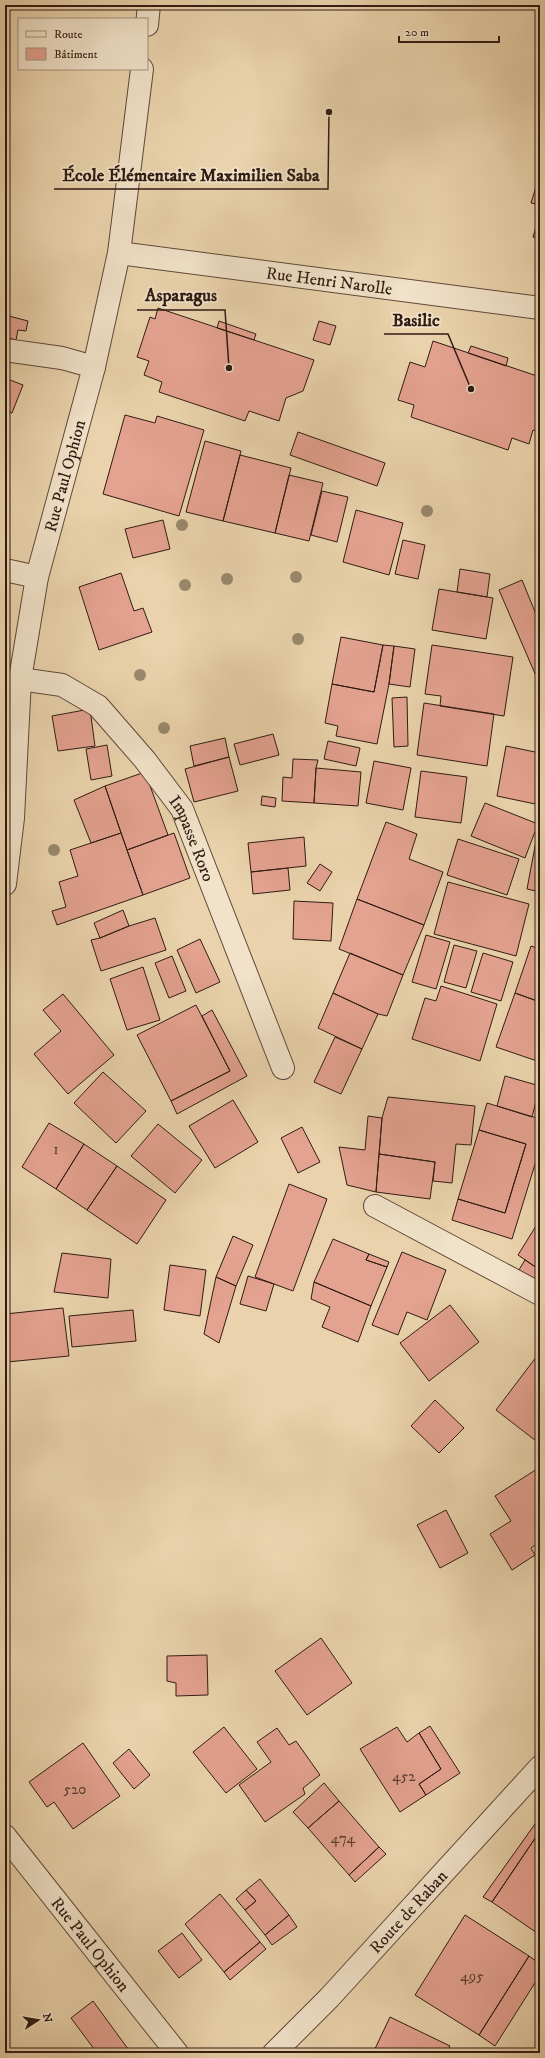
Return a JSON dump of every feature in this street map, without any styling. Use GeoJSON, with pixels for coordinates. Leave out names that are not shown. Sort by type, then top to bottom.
{"type":"FeatureCollection","features":[{"type":"Feature","properties":{"kind":"street"},"geometry":{"type":"LineString","coordinates":[[148,18],[150,5]]}},
{"type":"Feature","properties":{"kind":"street","name":"Rue Paul Ophion"},"geometry":{"type":"LineString","coordinates":[[5,884],[13,818],[10,750],[20,678],[37,577],[94,367],[119,253],[142,70]]}},
{"type":"Feature","properties":{"kind":"street","name":"Rue Henri Narolle"},"geometry":{"type":"LineString","coordinates":[[119,253],[540,308]]}},
{"type":"Feature","properties":{"kind":"street"},"geometry":{"type":"LineString","coordinates":[[5,350],[62,358],[94,367]]}},
{"type":"Feature","properties":{"kind":"street"},"geometry":{"type":"LineString","coordinates":[[5,570],[37,577]]}},
{"type":"Feature","properties":{"kind":"street","name":"Impasse Roro"},"geometry":{"type":"LineString","coordinates":[[20,678],[62,685],[98,706],[145,760],[182,809],[284,1068]]}},
{"type":"Feature","properties":{"kind":"street"},"geometry":{"type":"LineString","coordinates":[[375,1206],[540,1294]]}},
{"type":"Feature","properties":{"kind":"street","name":"Route de Raban"},"geometry":{"type":"LineString","coordinates":[[274,2053],[329,1998],[540,1767]]}},
{"type":"Feature","properties":{"kind":"street","name":"Rue Paul Ophion"},"geometry":{"type":"LineString","coordinates":[[5,1836],[177,2053]]}},
{"type":"Feature","properties":{"kind":"building"},"geometry":{"type":"Polygon","coordinates":[[[540,174],[540,205],[531,203],[540,174]]]}},
{"type":"Feature","properties":{"kind":"building"},"geometry":{"type":"Polygon","coordinates":[[[540,214],[540,240],[533,237],[540,214]]]}},
{"type":"Feature","properties":{"kind":"building"},"geometry":{"type":"Polygon","coordinates":[[[158,308],[314,360],[303,391],[286,398],[279,421],[249,411],[245,421],[159,392],[162,382],[144,375],[149,361],[137,357],[150,317],[155,319],[158,308]]]}},
{"type":"Feature","properties":{"kind":"building"},"geometry":{"type":"Polygon","coordinates":[[[5,315],[28,321],[26,331],[18,330],[16,340],[5,337],[5,315]]]}},
{"type":"Feature","properties":{"kind":"building"},"geometry":{"type":"Polygon","coordinates":[[[219,321],[256,334],[254,340],[217,328],[219,321]]]}},
{"type":"Feature","properties":{"kind":"building"},"geometry":{"type":"Polygon","coordinates":[[[319,321],[336,326],[330,345],[313,340],[319,321]]]}},
{"type":"Feature","properties":{"kind":"building"},"geometry":{"type":"Polygon","coordinates":[[[433,341],[540,377],[540,432],[533,430],[529,444],[512,438],[508,450],[411,417],[414,405],[398,400],[410,362],[425,367],[433,341]]]}},
{"type":"Feature","properties":{"kind":"building"},"geometry":{"type":"Polygon","coordinates":[[[471,346],[508,358],[506,366],[468,353],[471,346]]]}},
{"type":"Feature","properties":{"kind":"building"},"geometry":{"type":"Polygon","coordinates":[[[5,378],[23,385],[12,413],[5,411],[5,378]]]}},
{"type":"Feature","properties":{"kind":"building"},"geometry":{"type":"Polygon","coordinates":[[[125,415],[155,423],[157,416],[204,430],[179,516],[103,494],[125,415]]]}},
{"type":"Feature","properties":{"kind":"building"},"geometry":{"type":"Polygon","coordinates":[[[298,432],[385,463],[377,486],[290,455],[298,432]]]}},
{"type":"Feature","properties":{"kind":"building"},"geometry":{"type":"Polygon","coordinates":[[[205,441],[241,451],[223,521],[186,512],[205,441]]]}},
{"type":"Feature","properties":{"kind":"building"},"geometry":{"type":"Polygon","coordinates":[[[240,455],[291,468],[275,533],[223,521],[240,455]]]}},
{"type":"Feature","properties":{"kind":"building"},"geometry":{"type":"Polygon","coordinates":[[[289,475],[323,483],[309,541],[275,533],[289,475]]]}},
{"type":"Feature","properties":{"kind":"building"},"geometry":{"type":"Polygon","coordinates":[[[322,491],[348,497],[337,542],[311,535],[322,491]]]}},
{"type":"Feature","properties":{"kind":"building"},"geometry":{"type":"Polygon","coordinates":[[[356,510],[403,523],[389,575],[343,562],[356,510]]]}},
{"type":"Feature","properties":{"kind":"building"},"geometry":{"type":"Polygon","coordinates":[[[163,520],[170,549],[133,558],[125,529],[163,520]]]}},
{"type":"Feature","properties":{"kind":"building"},"geometry":{"type":"Polygon","coordinates":[[[403,540],[425,545],[418,579],[395,574],[403,540]]]}},
{"type":"Feature","properties":{"kind":"building"},"geometry":{"type":"Polygon","coordinates":[[[460,569],[490,574],[487,597],[457,592],[460,569]]]}},
{"type":"Feature","properties":{"kind":"building"},"geometry":{"type":"Polygon","coordinates":[[[121,573],[134,611],[143,608],[152,632],[99,650],[79,587],[121,573]]]}},
{"type":"Feature","properties":{"kind":"building"},"geometry":{"type":"Polygon","coordinates":[[[522,580],[540,624],[540,674],[536,676],[499,590],[522,580]]]}},
{"type":"Feature","properties":{"kind":"building"},"geometry":{"type":"Polygon","coordinates":[[[439,589],[493,598],[486,639],[432,630],[439,589]]]}},
{"type":"Feature","properties":{"kind":"building"},"geometry":{"type":"Polygon","coordinates":[[[341,637],[383,645],[374,692],[332,684],[341,637]]]}},
{"type":"Feature","properties":{"kind":"building"},"geometry":{"type":"Polygon","coordinates":[[[383,645],[394,646],[389,684],[377,744],[336,736],[338,726],[325,723],[332,684],[374,692],[383,645]]]}},
{"type":"Feature","properties":{"kind":"building"},"geometry":{"type":"Polygon","coordinates":[[[432,645],[513,657],[504,716],[440,706],[441,696],[425,694],[432,645]]]}},
{"type":"Feature","properties":{"kind":"building"},"geometry":{"type":"Polygon","coordinates":[[[394,646],[415,649],[410,687],[389,684],[394,646]]]}},
{"type":"Feature","properties":{"kind":"building"},"geometry":{"type":"Polygon","coordinates":[[[407,697],[408,746],[394,747],[392,698],[407,697]]]}},
{"type":"Feature","properties":{"kind":"building"},"geometry":{"type":"Polygon","coordinates":[[[424,703],[494,714],[487,766],[417,755],[424,703]]]}},
{"type":"Feature","properties":{"kind":"building"},"geometry":{"type":"Polygon","coordinates":[[[90,709],[95,746],[58,751],[52,716],[90,709]]]}},
{"type":"Feature","properties":{"kind":"building"},"geometry":{"type":"Polygon","coordinates":[[[273,734],[279,755],[240,765],[234,744],[273,734]]]}},
{"type":"Feature","properties":{"kind":"building"},"geometry":{"type":"Polygon","coordinates":[[[225,738],[229,757],[194,766],[190,746],[225,738]]]}},
{"type":"Feature","properties":{"kind":"building"},"geometry":{"type":"Polygon","coordinates":[[[328,741],[360,748],[356,766],[324,759],[328,741]]]}},
{"type":"Feature","properties":{"kind":"building"},"geometry":{"type":"Polygon","coordinates":[[[107,745],[112,776],[91,780],[86,749],[107,745]]]}},
{"type":"Feature","properties":{"kind":"building"},"geometry":{"type":"Polygon","coordinates":[[[506,746],[540,753],[540,805],[497,796],[506,746]]]}},
{"type":"Feature","properties":{"kind":"building"},"geometry":{"type":"Polygon","coordinates":[[[229,757],[238,791],[194,802],[185,769],[229,757]]]}},
{"type":"Feature","properties":{"kind":"building"},"geometry":{"type":"Polygon","coordinates":[[[293,759],[318,760],[316,768],[314,803],[282,801],[283,777],[292,778],[293,759]]]}},
{"type":"Feature","properties":{"kind":"building"},"geometry":{"type":"Polygon","coordinates":[[[374,761],[411,768],[403,810],[366,803],[374,761]]]}},
{"type":"Feature","properties":{"kind":"building"},"geometry":{"type":"Polygon","coordinates":[[[316,768],[361,772],[358,806],[314,803],[316,768]]]}},
{"type":"Feature","properties":{"kind":"building"},"geometry":{"type":"Polygon","coordinates":[[[421,771],[467,777],[461,823],[415,817],[421,771]]]}},
{"type":"Feature","properties":{"kind":"building"},"geometry":{"type":"Polygon","coordinates":[[[145,772],[168,835],[127,850],[105,786],[145,772]]]}},
{"type":"Feature","properties":{"kind":"building"},"geometry":{"type":"Polygon","coordinates":[[[105,786],[121,833],[91,843],[74,800],[105,786]]]}},
{"type":"Feature","properties":{"kind":"building"},"geometry":{"type":"Polygon","coordinates":[[[262,796],[276,798],[275,807],[261,805],[262,796]]]}},
{"type":"Feature","properties":{"kind":"building"},"geometry":{"type":"Polygon","coordinates":[[[485,803],[538,824],[525,858],[471,836],[485,803]]]}},
{"type":"Feature","properties":{"kind":"building"},"geometry":{"type":"Polygon","coordinates":[[[386,822],[417,834],[409,859],[443,872],[424,925],[357,899],[386,822]]]}},
{"type":"Feature","properties":{"kind":"building"},"geometry":{"type":"Polygon","coordinates":[[[121,833],[143,895],[57,925],[52,911],[66,907],[59,882],[78,876],[70,850],[121,833]]]}},
{"type":"Feature","properties":{"kind":"building"},"geometry":{"type":"Polygon","coordinates":[[[174,833],[190,878],[143,895],[127,850],[174,833]]]}},
{"type":"Feature","properties":{"kind":"building"},"geometry":{"type":"Polygon","coordinates":[[[304,837],[306,866],[251,872],[248,843],[304,837]]]}},
{"type":"Feature","properties":{"kind":"building"},"geometry":{"type":"Polygon","coordinates":[[[458,839],[519,859],[507,895],[447,875],[458,839]]]}},
{"type":"Feature","properties":{"kind":"building"},"geometry":{"type":"Polygon","coordinates":[[[536,841],[540,842],[540,892],[527,889],[536,841]]]}},
{"type":"Feature","properties":{"kind":"building"},"geometry":{"type":"Polygon","coordinates":[[[320,864],[332,872],[320,891],[307,883],[320,864]]]}},
{"type":"Feature","properties":{"kind":"building"},"geometry":{"type":"Polygon","coordinates":[[[288,868],[290,890],[253,894],[251,872],[288,868]]]}},
{"type":"Feature","properties":{"kind":"building"},"geometry":{"type":"Polygon","coordinates":[[[448,882],[529,904],[516,956],[434,934],[448,882]]]}},
{"type":"Feature","properties":{"kind":"building"},"geometry":{"type":"Polygon","coordinates":[[[357,899],[424,925],[403,975],[339,949],[357,899]]]}},
{"type":"Feature","properties":{"kind":"building"},"geometry":{"type":"Polygon","coordinates":[[[294,901],[333,903],[331,941],[293,939],[294,901]]]}},
{"type":"Feature","properties":{"kind":"building"},"geometry":{"type":"Polygon","coordinates":[[[123,910],[129,926],[100,938],[94,923],[123,910]]]}},
{"type":"Feature","properties":{"kind":"building"},"geometry":{"type":"Polygon","coordinates":[[[155,918],[166,950],[101,971],[91,940],[155,918]]]}},
{"type":"Feature","properties":{"kind":"building"},"geometry":{"type":"Polygon","coordinates":[[[426,935],[450,942],[436,989],[412,982],[426,935]]]}},
{"type":"Feature","properties":{"kind":"building"},"geometry":{"type":"Polygon","coordinates":[[[200,939],[220,982],[196,993],[177,950],[200,939]]]}},
{"type":"Feature","properties":{"kind":"building"},"geometry":{"type":"Polygon","coordinates":[[[454,945],[477,951],[466,988],[444,982],[454,945]]]}},
{"type":"Feature","properties":{"kind":"building"},"geometry":{"type":"Polygon","coordinates":[[[531,946],[540,949],[540,1002],[515,993],[531,946]]]}},
{"type":"Feature","properties":{"kind":"building"},"geometry":{"type":"Polygon","coordinates":[[[350,953],[403,975],[387,1016],[378,1014],[333,993],[350,953]]]}},
{"type":"Feature","properties":{"kind":"building"},"geometry":{"type":"Polygon","coordinates":[[[483,953],[513,962],[501,1001],[471,992],[483,953]]]}},
{"type":"Feature","properties":{"kind":"building"},"geometry":{"type":"Polygon","coordinates":[[[172,956],[186,991],[169,998],[155,963],[172,956]]]}},
{"type":"Feature","properties":{"kind":"building"},"geometry":{"type":"Polygon","coordinates":[[[143,967],[160,1020],[127,1030],[110,979],[143,967]]]}},
{"type":"Feature","properties":{"kind":"building"},"geometry":{"type":"Polygon","coordinates":[[[441,986],[497,1004],[480,1061],[412,1039],[425,998],[436,1001],[441,986]]]}},
{"type":"Feature","properties":{"kind":"building"},"geometry":{"type":"Polygon","coordinates":[[[333,993],[378,1014],[362,1049],[318,1028],[333,993]]]}},
{"type":"Feature","properties":{"kind":"building"},"geometry":{"type":"Polygon","coordinates":[[[515,993],[540,1002],[540,1062],[496,1047],[515,993]]]}},
{"type":"Feature","properties":{"kind":"building"},"geometry":{"type":"Polygon","coordinates":[[[63,994],[114,1055],[68,1094],[34,1054],[61,1031],[43,1010],[63,994]]]}},
{"type":"Feature","properties":{"kind":"building"},"geometry":{"type":"Polygon","coordinates":[[[196,1005],[230,1071],[171,1101],[137,1035],[196,1005]]]}},
{"type":"Feature","properties":{"kind":"building"},"geometry":{"type":"Polygon","coordinates":[[[212,1010],[247,1076],[177,1114],[171,1101],[230,1071],[202,1016],[212,1010]]]}},
{"type":"Feature","properties":{"kind":"building"},"geometry":{"type":"Polygon","coordinates":[[[335,1037],[362,1049],[341,1094],[314,1082],[335,1037]]]}},
{"type":"Feature","properties":{"kind":"building"},"geometry":{"type":"Polygon","coordinates":[[[103,1072],[146,1111],[116,1143],[74,1103],[103,1072]]]}},
{"type":"Feature","properties":{"kind":"building"},"geometry":{"type":"Polygon","coordinates":[[[505,1076],[540,1086],[532,1117],[497,1106],[505,1076]]]}},
{"type":"Feature","properties":{"kind":"building"},"geometry":{"type":"Polygon","coordinates":[[[388,1097],[475,1106],[471,1145],[456,1144],[452,1183],[433,1181],[435,1162],[379,1154],[382,1118],[388,1097]]]}},
{"type":"Feature","properties":{"kind":"building"},"geometry":{"type":"Polygon","coordinates":[[[233,1100],[258,1142],[215,1168],[189,1126],[233,1100]]]}},
{"type":"Feature","properties":{"kind":"building"},"geometry":{"type":"Polygon","coordinates":[[[487,1103],[540,1119],[540,1148],[512,1239],[452,1220],[458,1199],[505,1213],[526,1144],[479,1130],[487,1103]]]}},
{"type":"Feature","properties":{"kind":"building"},"geometry":{"type":"Polygon","coordinates":[[[368,1116],[382,1118],[376,1192],[347,1185],[339,1147],[365,1150],[368,1116]]]}},
{"type":"Feature","properties":{"kind":"building"},"geometry":{"type":"Polygon","coordinates":[[[49,1123],[84,1144],[56,1189],[22,1167],[49,1123]]]}},
{"type":"Feature","properties":{"kind":"building"},"geometry":{"type":"Polygon","coordinates":[[[158,1124],[202,1160],[175,1193],[131,1156],[158,1124]]]}},
{"type":"Feature","properties":{"kind":"building"},"geometry":{"type":"Polygon","coordinates":[[[302,1127],[320,1162],[298,1173],[281,1138],[302,1127]]]}},
{"type":"Feature","properties":{"kind":"building"},"geometry":{"type":"Polygon","coordinates":[[[479,1130],[526,1144],[505,1213],[458,1199],[479,1130]]]}},
{"type":"Feature","properties":{"kind":"building"},"geometry":{"type":"Polygon","coordinates":[[[84,1144],[117,1166],[87,1210],[56,1189],[84,1144]]]}},
{"type":"Feature","properties":{"kind":"building"},"geometry":{"type":"Polygon","coordinates":[[[379,1154],[435,1162],[430,1199],[376,1192],[379,1154]]]}},
{"type":"Feature","properties":{"kind":"building"},"geometry":{"type":"Polygon","coordinates":[[[117,1166],[166,1200],[137,1244],[87,1210],[117,1166]]]}},
{"type":"Feature","properties":{"kind":"building"},"geometry":{"type":"Polygon","coordinates":[[[289,1184],[327,1199],[293,1291],[255,1277],[289,1184]]]}},
{"type":"Feature","properties":{"kind":"building"},"geometry":{"type":"Polygon","coordinates":[[[536,1226],[540,1228],[540,1270],[518,1255],[536,1226]]]}},
{"type":"Feature","properties":{"kind":"building"},"geometry":{"type":"Polygon","coordinates":[[[233,1236],[253,1245],[236,1286],[216,1277],[233,1236]]]}},
{"type":"Feature","properties":{"kind":"building"},"geometry":{"type":"Polygon","coordinates":[[[333,1239],[369,1254],[366,1260],[387,1267],[371,1306],[314,1282],[333,1239]]]}},
{"type":"Feature","properties":{"kind":"building"},"geometry":{"type":"Polygon","coordinates":[[[402,1252],[446,1270],[427,1320],[407,1312],[398,1335],[372,1325],[402,1252]]]}},
{"type":"Feature","properties":{"kind":"building"},"geometry":{"type":"Polygon","coordinates":[[[62,1253],[111,1259],[108,1298],[54,1292],[62,1253]]]}},
{"type":"Feature","properties":{"kind":"building"},"geometry":{"type":"Polygon","coordinates":[[[369,1254],[389,1262],[387,1267],[366,1260],[369,1254]]]}},
{"type":"Feature","properties":{"kind":"building"},"geometry":{"type":"Polygon","coordinates":[[[525,1260],[540,1270],[532,1283],[517,1273],[525,1260]]]}},
{"type":"Feature","properties":{"kind":"building"},"geometry":{"type":"Polygon","coordinates":[[[170,1265],[206,1270],[200,1316],[164,1310],[170,1265]]]}},
{"type":"Feature","properties":{"kind":"building"},"geometry":{"type":"Polygon","coordinates":[[[248,1276],[274,1284],[266,1311],[240,1304],[248,1276]]]}},
{"type":"Feature","properties":{"kind":"building"},"geometry":{"type":"Polygon","coordinates":[[[216,1277],[236,1286],[219,1343],[204,1334],[216,1277]]]}},
{"type":"Feature","properties":{"kind":"building"},"geometry":{"type":"Polygon","coordinates":[[[314,1282],[371,1306],[358,1342],[322,1327],[330,1307],[311,1299],[314,1282]]]}},
{"type":"Feature","properties":{"kind":"building"},"geometry":{"type":"Polygon","coordinates":[[[450,1305],[479,1342],[429,1381],[400,1343],[450,1305]]]}},
{"type":"Feature","properties":{"kind":"building"},"geometry":{"type":"Polygon","coordinates":[[[63,1308],[69,1356],[7,1362],[5,1314],[63,1308]]]}},
{"type":"Feature","properties":{"kind":"building"},"geometry":{"type":"Polygon","coordinates":[[[133,1310],[136,1341],[72,1347],[69,1316],[133,1310]]]}},
{"type":"Feature","properties":{"kind":"building"},"geometry":{"type":"Polygon","coordinates":[[[540,1352],[540,1444],[496,1410],[540,1352]]]}},
{"type":"Feature","properties":{"kind":"building"},"geometry":{"type":"Polygon","coordinates":[[[435,1400],[464,1428],[439,1453],[411,1426],[435,1400]]]}},
{"type":"Feature","properties":{"kind":"building"},"geometry":{"type":"Polygon","coordinates":[[[540,1467],[540,1542],[531,1548],[535,1555],[512,1570],[490,1534],[511,1521],[495,1496],[540,1467]]]}},
{"type":"Feature","properties":{"kind":"building"},"geometry":{"type":"Polygon","coordinates":[[[446,1510],[468,1553],[440,1568],[417,1525],[446,1510]]]}},
{"type":"Feature","properties":{"kind":"building"},"geometry":{"type":"Polygon","coordinates":[[[321,1638],[352,1683],[307,1715],[275,1671],[321,1638]]]}},
{"type":"Feature","properties":{"kind":"building"},"geometry":{"type":"Polygon","coordinates":[[[207,1655],[208,1695],[176,1696],[176,1683],[167,1681],[167,1656],[207,1655]]]}},
{"type":"Feature","properties":{"kind":"building"},"geometry":{"type":"Polygon","coordinates":[[[430,1726],[460,1773],[426,1795],[419,1784],[441,1769],[419,1733],[430,1726]]]}},
{"type":"Feature","properties":{"kind":"building"},"geometry":{"type":"Polygon","coordinates":[[[224,1727],[257,1769],[226,1793],[193,1752],[224,1727]]]}},
{"type":"Feature","properties":{"kind":"building"},"geometry":{"type":"Polygon","coordinates":[[[397,1727],[407,1742],[419,1733],[441,1769],[419,1784],[426,1795],[400,1812],[360,1749],[397,1727]]]}},
{"type":"Feature","properties":{"kind":"building"},"geometry":{"type":"Polygon","coordinates":[[[277,1728],[289,1745],[296,1741],[320,1775],[303,1788],[305,1794],[265,1822],[239,1785],[271,1762],[257,1742],[277,1728]]]}},
{"type":"Feature","properties":{"kind":"building"},"geometry":{"type":"Polygon","coordinates":[[[83,1743],[120,1796],[73,1829],[54,1802],[47,1807],[29,1782],[83,1743]]]}},
{"type":"Feature","properties":{"kind":"building"},"geometry":{"type":"Polygon","coordinates":[[[129,1749],[150,1775],[134,1789],[113,1763],[129,1749]]]}},
{"type":"Feature","properties":{"kind":"building"},"geometry":{"type":"Polygon","coordinates":[[[324,1783],[339,1801],[308,1828],[293,1812],[324,1783]]]}},
{"type":"Feature","properties":{"kind":"building"},"geometry":{"type":"Polygon","coordinates":[[[339,1801],[379,1847],[349,1875],[308,1828],[339,1801]]]}},
{"type":"Feature","properties":{"kind":"building"},"geometry":{"type":"Polygon","coordinates":[[[540,1817],[540,1831],[492,1902],[483,1897],[540,1817]]]}},
{"type":"Feature","properties":{"kind":"building"},"geometry":{"type":"Polygon","coordinates":[[[540,1831],[540,1935],[492,1902],[540,1831]]]}},
{"type":"Feature","properties":{"kind":"building"},"geometry":{"type":"Polygon","coordinates":[[[379,1847],[386,1854],[355,1882],[349,1875],[379,1847]]]}},
{"type":"Feature","properties":{"kind":"building"},"geometry":{"type":"Polygon","coordinates":[[[260,1879],[289,1915],[265,1935],[245,1910],[256,1901],[246,1890],[260,1879]]]}},
{"type":"Feature","properties":{"kind":"building"},"geometry":{"type":"Polygon","coordinates":[[[246,1890],[256,1901],[245,1910],[236,1899],[246,1890]]]}},
{"type":"Feature","properties":{"kind":"building"},"geometry":{"type":"Polygon","coordinates":[[[220,1894],[260,1942],[224,1972],[185,1924],[220,1894]]]}},
{"type":"Feature","properties":{"kind":"building"},"geometry":{"type":"Polygon","coordinates":[[[289,1915],[297,1927],[272,1945],[265,1935],[289,1915]]]}},
{"type":"Feature","properties":{"kind":"building"},"geometry":{"type":"Polygon","coordinates":[[[465,1915],[529,1956],[479,2035],[415,1995],[465,1915]]]}},
{"type":"Feature","properties":{"kind":"building"},"geometry":{"type":"Polygon","coordinates":[[[182,1933],[202,1960],[179,1978],[158,1951],[182,1933]]]}},
{"type":"Feature","properties":{"kind":"building"},"geometry":{"type":"Polygon","coordinates":[[[260,1942],[266,1949],[230,1980],[224,1972],[260,1942]]]}},
{"type":"Feature","properties":{"kind":"building"},"geometry":{"type":"Polygon","coordinates":[[[529,1956],[540,1964],[540,1975],[495,2046],[479,2035],[529,1956]]]}},
{"type":"Feature","properties":{"kind":"building"},"geometry":{"type":"Polygon","coordinates":[[[93,2001],[131,2053],[97,2053],[71,2018],[93,2001]]]}},
{"type":"Feature","properties":{"kind":"building"},"geometry":{"type":"Polygon","coordinates":[[[390,2017],[450,2046],[446,2053],[373,2053],[390,2017]]]}},
{"type":"Feature","properties":{"kind":"place","name":"École Élémentaire Maximilien Saba"},"geometry":{"type":"Point","coordinates":[329,112]}},
{"type":"Feature","properties":{"kind":"place","name":"Asparagus"},"geometry":{"type":"Point","coordinates":[229,368]}},
{"type":"Feature","properties":{"kind":"place","name":"Basilic"},"geometry":{"type":"Point","coordinates":[471,389]}}]}
